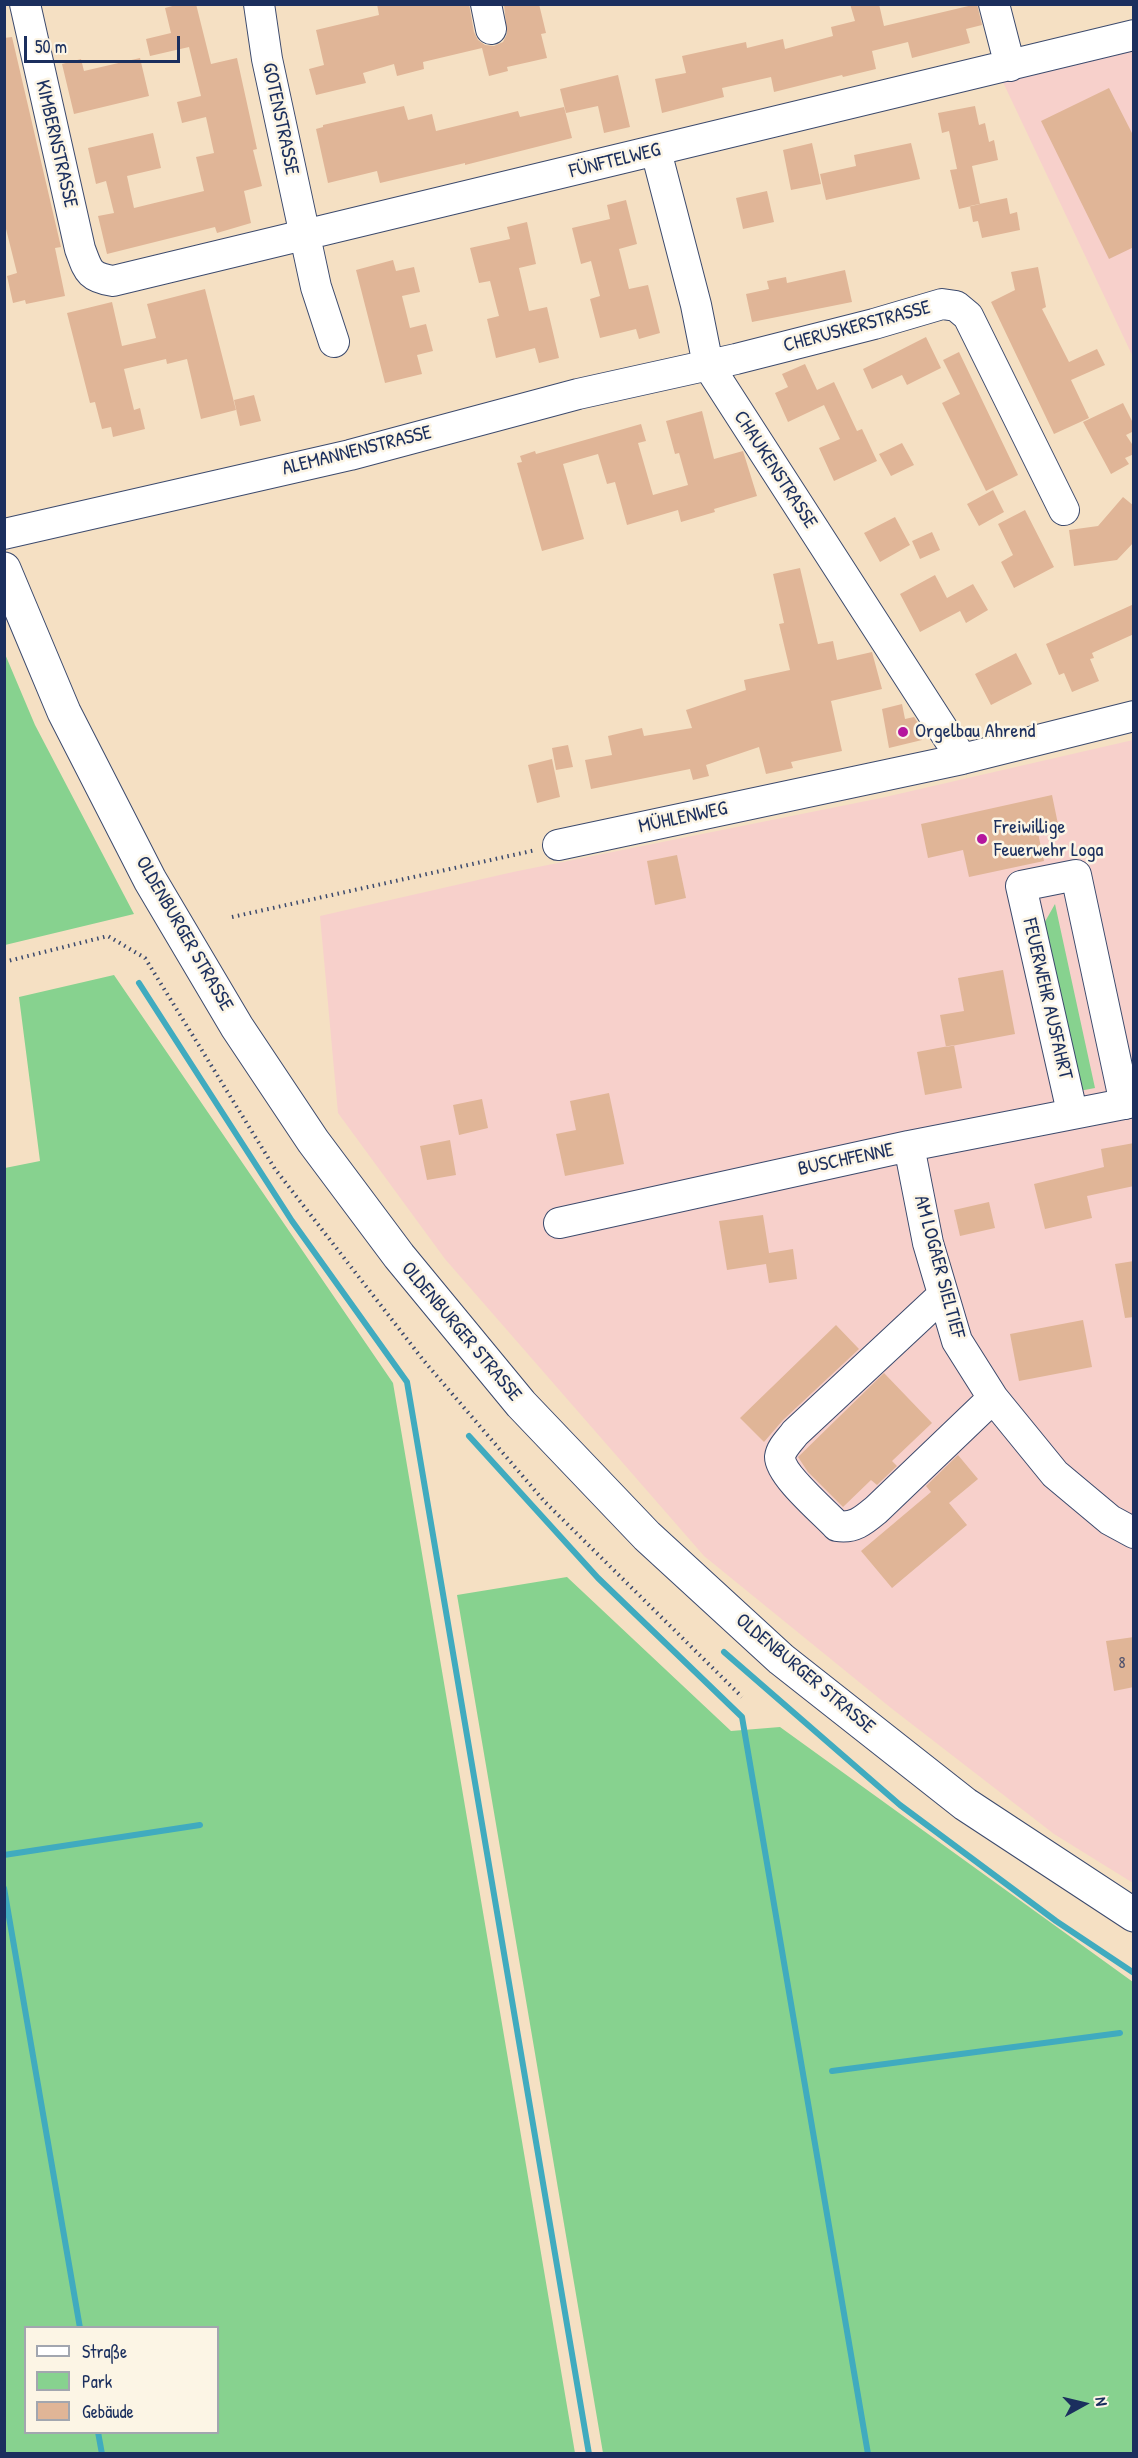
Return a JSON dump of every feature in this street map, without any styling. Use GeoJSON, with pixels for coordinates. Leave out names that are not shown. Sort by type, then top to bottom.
{"type":"FeatureCollection","features":[{"type":"Feature","properties":{"kind":"main road","name":"OLDENBURGER STRASSE"},"geometry":{"type":"LineString","coordinates":[[4,569],[70,723],[150,880],[237,1027],[314,1141],[399,1256],[521,1404],[647,1536],[781,1659],[965,1804],[1134,1915]]}},
{"type":"Feature","properties":{"kind":"street","name":"KIMBERNSTRASSE"},"geometry":{"type":"LineString","coordinates":[[25,4],[80,249],[89,272],[97,278]]}},
{"type":"Feature","properties":{"kind":"street","name":"GOTENSTRASSE"},"geometry":{"type":"LineString","coordinates":[[259,4],[267,59],[304,233],[316,287],[334,342]]}},
{"type":"Feature","properties":{"kind":"street"},"geometry":{"type":"LineString","coordinates":[[994,4],[1010,66]]}},
{"type":"Feature","properties":{"kind":"street","name":"FÜNFTELWEG"},"geometry":{"type":"LineString","coordinates":[[97,278],[113,281],[304,233],[331,230],[1010,66],[1133,39]]}},
{"type":"Feature","properties":{"kind":"street","name":"CHAUKENSTRASSE"},"geometry":{"type":"LineString","coordinates":[[656,151],[696,305],[708,365],[962,759]]}},
{"type":"Feature","properties":{"kind":"street","name":"CHERUSKERSTRASSE"},"geometry":{"type":"LineString","coordinates":[[708,365],[874,324],[942,304],[956,306],[968,316],[1064,510]]}},
{"type":"Feature","properties":{"kind":"street","name":"ALEMANNENSTRASSE"},"geometry":{"type":"LineString","coordinates":[[16,531],[350,455],[578,393],[708,365]]}},
{"type":"Feature","properties":{"kind":"street","name":"MÜHLENWEG"},"geometry":{"type":"LineString","coordinates":[[558,845],[962,759],[1134,716]]}},
{"type":"Feature","properties":{"kind":"street","name":"FEUERWEHR AUSFAHRT"},"geometry":{"type":"LineString","coordinates":[[1072,1113],[1021,886],[1076,874],[1129,1103]]}},
{"type":"Feature","properties":{"kind":"street","name":"BUSCHFENNE"},"geometry":{"type":"LineString","coordinates":[[559,1223],[909,1146],[1129,1103]]}},
{"type":"Feature","properties":{"kind":"street","name":"AM LOGAER SIELTIEF"},"geometry":{"type":"LineString","coordinates":[[909,1146],[928,1243],[957,1341],[993,1398],[1055,1474],[1110,1520],[1134,1533]]}},
{"type":"Feature","properties":{"kind":"street"},"geometry":{"type":"LineString","coordinates":[[943,1295],[795,1433],[784,1446],[780,1457],[784,1472],[837,1526],[847,1528],[862,1522],[876,1510],[993,1398]]}},
{"type":"Feature","properties":{"kind":"path"},"geometry":{"type":"LineString","coordinates":[[232,917],[558,845]]}},
{"type":"Feature","properties":{"kind":"path"},"geometry":{"type":"LineString","coordinates":[[4,962],[108,936],[145,958],[275,1168],[424,1361],[544,1501],[742,1697]]}},
{"type":"Feature","properties":{"kind":"shaded area"},"geometry":{"type":"Polygon","coordinates":[[[1133,43],[1133,357],[1001,78],[1133,43]]]}},
{"type":"Feature","properties":{"kind":"shaded area"},"geometry":{"type":"Polygon","coordinates":[[[1133,740],[1133,1883],[1054,1834],[891,1708],[704,1556],[445,1259],[338,1113],[320,916],[513,872],[881,798],[1133,740]]]}},
{"type":"Feature","properties":{"kind":"green space"},"geometry":{"type":"Polygon","coordinates":[[[5,654],[35,725],[134,914],[5,945],[5,654]]]}},
{"type":"Feature","properties":{"kind":"green space"},"geometry":{"type":"Polygon","coordinates":[[[1055,904],[1095,1088],[1079,1091],[1042,927],[1055,904]]]}},
{"type":"Feature","properties":{"kind":"green space"},"geometry":{"type":"Polygon","coordinates":[[[114,975],[393,1383],[575,2453],[5,2453],[5,1168],[40,1161],[19,997],[114,975]]]}},
{"type":"Feature","properties":{"kind":"green space"},"geometry":{"type":"Polygon","coordinates":[[[567,1577],[731,1731],[780,1727],[1133,1982],[1133,2453],[603,2453],[457,1595],[567,1577]]]}},
{"type":"Feature","properties":{"kind":"building"},"geometry":{"type":"Polygon","coordinates":[[[180,4],[196,4],[211,64],[237,58],[257,149],[253,150],[262,186],[244,191],[251,223],[217,233],[215,227],[107,254],[98,216],[114,213],[106,181],[96,184],[88,148],[153,133],[161,168],[127,176],[134,208],[204,191],[196,157],[214,153],[206,117],[182,123],[177,102],[201,96],[189,47],[150,56],[146,39],[171,33],[165,8],[180,4]]]}},
{"type":"Feature","properties":{"kind":"building"},"geometry":{"type":"Polygon","coordinates":[[[377,4],[469,4],[474,32],[478,40],[485,45],[494,46],[503,42],[507,34],[504,4],[539,4],[546,33],[541,34],[547,58],[507,67],[508,71],[489,76],[482,48],[423,62],[424,69],[397,76],[394,64],[363,73],[366,83],[316,95],[309,69],[324,65],[316,30],[379,15],[377,4]]]}},
{"type":"Feature","properties":{"kind":"building"},"geometry":{"type":"Polygon","coordinates":[[[850,4],[879,4],[884,26],[977,4],[982,25],[966,29],[970,43],[912,58],[908,42],[872,51],[876,69],[774,92],[771,77],[722,88],[724,97],[662,113],[655,79],[686,73],[682,56],[746,42],[747,48],[783,39],[785,49],[833,36],[831,27],[855,21],[850,4]]]}},
{"type":"Feature","properties":{"kind":"building"},"geometry":{"type":"Polygon","coordinates":[[[12,37],[61,247],[55,248],[65,296],[26,304],[25,300],[13,303],[7,276],[17,273],[4,221],[4,38],[12,37]]]}},
{"type":"Feature","properties":{"kind":"building"},"geometry":{"type":"Polygon","coordinates":[[[140,58],[149,96],[74,114],[62,64],[81,59],[84,71],[140,58]]]}},
{"type":"Feature","properties":{"kind":"building"},"geometry":{"type":"Polygon","coordinates":[[[618,75],[630,127],[604,133],[598,106],[566,113],[560,89],[618,75]]]}},
{"type":"Feature","properties":{"kind":"building"},"geometry":{"type":"Polygon","coordinates":[[[1109,88],[1134,137],[1134,247],[1109,259],[1041,121],[1109,88]]]}},
{"type":"Feature","properties":{"kind":"building"},"geometry":{"type":"Polygon","coordinates":[[[404,106],[408,120],[432,114],[436,131],[518,111],[520,117],[564,107],[572,138],[465,165],[465,163],[380,183],[377,171],[328,183],[316,129],[323,125],[404,106]]]}},
{"type":"Feature","properties":{"kind":"building"},"geometry":{"type":"Polygon","coordinates":[[[975,106],[979,125],[985,123],[989,142],[994,140],[998,160],[972,166],[980,204],[959,209],[950,170],[957,169],[949,131],[942,133],[938,113],[975,106]]]}},
{"type":"Feature","properties":{"kind":"building"},"geometry":{"type":"Polygon","coordinates":[[[812,143],[821,184],[791,190],[783,150],[812,143]]]}},
{"type":"Feature","properties":{"kind":"building"},"geometry":{"type":"Polygon","coordinates":[[[911,143],[920,179],[826,200],[820,174],[856,166],[854,155],[911,143]]]}},
{"type":"Feature","properties":{"kind":"building"},"geometry":{"type":"Polygon","coordinates":[[[767,191],[774,222],[743,229],[736,198],[767,191]]]}},
{"type":"Feature","properties":{"kind":"building"},"geometry":{"type":"Polygon","coordinates":[[[1007,198],[1010,214],[1017,212],[1020,230],[982,238],[978,221],[973,222],[970,206],[1007,198]]]}},
{"type":"Feature","properties":{"kind":"building"},"geometry":{"type":"Polygon","coordinates":[[[626,200],[637,244],[619,249],[629,289],[648,285],[660,333],[639,339],[636,329],[600,338],[590,299],[600,296],[591,261],[581,264],[572,228],[610,219],[607,205],[626,200]]]}},
{"type":"Feature","properties":{"kind":"building"},"geometry":{"type":"Polygon","coordinates":[[[527,222],[536,264],[519,268],[529,311],[547,307],[559,358],[539,363],[535,348],[496,358],[487,319],[499,316],[490,281],[479,283],[470,248],[510,239],[507,227],[527,222]]]}},
{"type":"Feature","properties":{"kind":"building"},"geometry":{"type":"Polygon","coordinates":[[[393,260],[396,271],[414,267],[420,292],[402,296],[410,328],[426,324],[433,351],[417,355],[422,374],[385,383],[356,270],[393,260]]]}},
{"type":"Feature","properties":{"kind":"building"},"geometry":{"type":"Polygon","coordinates":[[[1038,267],[1046,307],[1042,309],[1069,362],[1097,349],[1105,365],[1071,380],[1089,418],[1054,434],[991,302],[1015,290],[1011,272],[1038,267]]]}},
{"type":"Feature","properties":{"kind":"building"},"geometry":{"type":"Polygon","coordinates":[[[845,270],[852,302],[752,322],[746,294],[769,289],[767,281],[786,277],[787,283],[845,270]]]}},
{"type":"Feature","properties":{"kind":"building"},"geometry":{"type":"Polygon","coordinates":[[[205,289],[236,410],[201,419],[187,359],[167,364],[166,359],[124,369],[134,410],[140,408],[145,429],[113,437],[111,427],[102,429],[95,402],[90,403],[67,313],[112,302],[122,346],[156,338],[147,304],[205,289]]]}},
{"type":"Feature","properties":{"kind":"building"},"geometry":{"type":"Polygon","coordinates":[[[926,337],[941,368],[907,385],[902,375],[872,389],[863,369],[926,337]]]}},
{"type":"Feature","properties":{"kind":"building"},"geometry":{"type":"Polygon","coordinates":[[[959,352],[1018,475],[986,491],[942,403],[960,394],[943,360],[959,352]]]}},
{"type":"Feature","properties":{"kind":"building"},"geometry":{"type":"Polygon","coordinates":[[[805,364],[817,390],[834,382],[857,431],[862,429],[877,461],[834,481],[819,448],[840,439],[824,405],[788,422],[775,393],[788,387],[782,374],[805,364]]]}},
{"type":"Feature","properties":{"kind":"building"},"geometry":{"type":"Polygon","coordinates":[[[254,395],[261,421],[240,426],[234,400],[254,395]]]}},
{"type":"Feature","properties":{"kind":"building"},"geometry":{"type":"Polygon","coordinates":[[[1123,403],[1134,425],[1134,431],[1126,435],[1134,447],[1134,454],[1125,458],[1129,464],[1111,474],[1083,422],[1123,403]]]}},
{"type":"Feature","properties":{"kind":"building"},"geometry":{"type":"Polygon","coordinates":[[[702,411],[714,459],[743,451],[757,496],[681,522],[678,510],[627,525],[615,482],[607,484],[598,454],[563,464],[584,539],[542,551],[517,463],[522,462],[520,456],[535,451],[536,454],[641,424],[646,441],[638,443],[653,495],[688,485],[679,453],[675,454],[666,421],[702,411]]]}},
{"type":"Feature","properties":{"kind":"building"},"geometry":{"type":"Polygon","coordinates":[[[902,443],[914,465],[891,476],[879,454],[902,443]]]}},
{"type":"Feature","properties":{"kind":"building"},"geometry":{"type":"Polygon","coordinates":[[[993,490],[1004,512],[979,526],[967,504],[993,490]]]}},
{"type":"Feature","properties":{"kind":"building"},"geometry":{"type":"Polygon","coordinates":[[[1123,497],[1134,506],[1134,542],[1117,560],[1074,566],[1069,530],[1098,526],[1123,497]]]}},
{"type":"Feature","properties":{"kind":"building"},"geometry":{"type":"Polygon","coordinates":[[[1025,510],[1054,567],[1014,588],[1001,562],[1013,555],[998,524],[1025,510]]]}},
{"type":"Feature","properties":{"kind":"building"},"geometry":{"type":"Polygon","coordinates":[[[895,517],[910,545],[880,562],[864,533],[895,517]]]}},
{"type":"Feature","properties":{"kind":"building"},"geometry":{"type":"Polygon","coordinates":[[[932,532],[940,550],[920,559],[912,541],[932,532]]]}},
{"type":"Feature","properties":{"kind":"building"},"geometry":{"type":"Polygon","coordinates":[[[800,568],[818,644],[833,641],[837,660],[872,652],[882,689],[831,701],[842,751],[791,762],[793,768],[766,774],[759,747],[706,765],[709,776],[693,780],[690,769],[591,789],[585,760],[612,755],[608,736],[642,728],[644,736],[692,728],[686,710],[746,690],[744,680],[790,670],[779,624],[784,623],[773,574],[800,568]]]}},
{"type":"Feature","properties":{"kind":"building"},"geometry":{"type":"Polygon","coordinates":[[[935,575],[947,598],[973,584],[988,610],[966,623],[960,611],[920,632],[900,594],[935,575]]]}},
{"type":"Feature","properties":{"kind":"building"},"geometry":{"type":"Polygon","coordinates":[[[1134,604],[1134,634],[1092,653],[1094,658],[1090,659],[1099,681],[1072,692],[1064,673],[1059,675],[1046,644],[1134,604]]]}},
{"type":"Feature","properties":{"kind":"building"},"geometry":{"type":"Polygon","coordinates":[[[1016,653],[1032,684],[991,705],[975,674],[1016,653]]]}},
{"type":"Feature","properties":{"kind":"building","name":"Orgelbau Ahrend"},"geometry":{"type":"Polygon","coordinates":[[[902,704],[905,719],[914,717],[918,723],[922,740],[889,748],[882,709],[902,704]]]}},
{"type":"Feature","properties":{"kind":"building"},"geometry":{"type":"Polygon","coordinates":[[[568,745],[573,767],[556,770],[552,748],[568,745]]]}},
{"type":"Feature","properties":{"kind":"building"},"geometry":{"type":"Polygon","coordinates":[[[552,759],[560,797],[537,803],[528,765],[552,759]]]}},
{"type":"Feature","properties":{"kind":"building","name":"Freiwillige Feuerwehr Loga"},"geometry":{"type":"Polygon","coordinates":[[[1052,795],[1059,829],[1038,833],[1044,861],[969,877],[963,850],[928,858],[921,824],[1052,795]]]}},
{"type":"Feature","properties":{"kind":"building"},"geometry":{"type":"Polygon","coordinates":[[[677,855],[686,898],[655,905],[647,861],[677,855]]]}},
{"type":"Feature","properties":{"kind":"building"},"geometry":{"type":"Polygon","coordinates":[[[1003,970],[1015,1034],[946,1047],[940,1015],[964,1011],[958,978],[1003,970]]]}},
{"type":"Feature","properties":{"kind":"building"},"geometry":{"type":"Polygon","coordinates":[[[954,1045],[962,1088],[925,1095],[917,1052],[954,1045]]]}},
{"type":"Feature","properties":{"kind":"building"},"geometry":{"type":"Polygon","coordinates":[[[609,1093],[624,1164],[565,1176],[556,1134],[576,1130],[570,1101],[609,1093]]]}},
{"type":"Feature","properties":{"kind":"building"},"geometry":{"type":"Polygon","coordinates":[[[482,1099],[488,1128],[459,1135],[453,1105],[482,1099]]]}},
{"type":"Feature","properties":{"kind":"building"},"geometry":{"type":"Polygon","coordinates":[[[450,1140],[456,1175],[427,1180],[420,1146],[450,1140]]]}},
{"type":"Feature","properties":{"kind":"building"},"geometry":{"type":"Polygon","coordinates":[[[1134,1143],[1134,1186],[1087,1196],[1092,1218],[1045,1229],[1034,1184],[1104,1167],[1101,1149],[1134,1143]]]}},
{"type":"Feature","properties":{"kind":"building"},"geometry":{"type":"Polygon","coordinates":[[[989,1202],[995,1228],[960,1236],[954,1210],[989,1202]]]}},
{"type":"Feature","properties":{"kind":"building"},"geometry":{"type":"Polygon","coordinates":[[[763,1215],[769,1253],[793,1249],[797,1279],[769,1283],[766,1264],[727,1270],[719,1221],[763,1215]]]}},
{"type":"Feature","properties":{"kind":"building"},"geometry":{"type":"Polygon","coordinates":[[[1134,1261],[1134,1317],[1125,1318],[1115,1264],[1134,1261]]]}},
{"type":"Feature","properties":{"kind":"building"},"geometry":{"type":"Polygon","coordinates":[[[1083,1320],[1092,1367],[1019,1381],[1010,1334],[1083,1320]]]}},
{"type":"Feature","properties":{"kind":"building"},"geometry":{"type":"Polygon","coordinates":[[[836,1325],[859,1349],[783,1420],[764,1442],[740,1418],[836,1325]]]}},
{"type":"Feature","properties":{"kind":"building"},"geometry":{"type":"Polygon","coordinates":[[[884,1373],[932,1423],[892,1461],[897,1466],[877,1485],[871,1480],[843,1507],[808,1472],[798,1457],[884,1373]]]}},
{"type":"Feature","properties":{"kind":"building"},"geometry":{"type":"Polygon","coordinates":[[[958,1455],[978,1479],[949,1503],[967,1525],[892,1588],[861,1551],[931,1492],[926,1486],[958,1455]]]}},
{"type":"Feature","properties":{"kind":"building"},"geometry":{"type":"Polygon","coordinates":[[[1134,1637],[1134,1687],[1114,1691],[1106,1641],[1134,1637]]]}},
{"type":"Feature","properties":{"kind":"waterway"},"geometry":{"type":"LineString","coordinates":[[139,983],[292,1221],[407,1382],[589,2454]]}},
{"type":"Feature","properties":{"kind":"waterway"},"geometry":{"type":"LineString","coordinates":[[469,1436],[598,1578],[742,1717],[868,2454]]}},
{"type":"Feature","properties":{"kind":"waterway"},"geometry":{"type":"LineString","coordinates":[[724,1652],[900,1805],[1056,1921],[1134,1973]]}},
{"type":"Feature","properties":{"kind":"waterway"},"geometry":{"type":"LineString","coordinates":[[4,1855],[200,1825]]}},
{"type":"Feature","properties":{"kind":"waterway"},"geometry":{"type":"LineString","coordinates":[[4,1888],[80,2326]]}},
{"type":"Feature","properties":{"kind":"waterway"},"geometry":{"type":"LineString","coordinates":[[832,2071],[1120,2033]]}},
{"type":"Feature","properties":{"kind":"waterway"},"geometry":{"type":"LineString","coordinates":[[98,2434],[102,2454]]}},
{"type":"Feature","properties":{"kind":"place","name":"Orgelbau Ahrend"},"geometry":{"type":"Point","coordinates":[903,732]}},
{"type":"Feature","properties":{"kind":"place","name":"Freiwillige Feuerwehr Loga"},"geometry":{"type":"Point","coordinates":[982,839]}}]}
